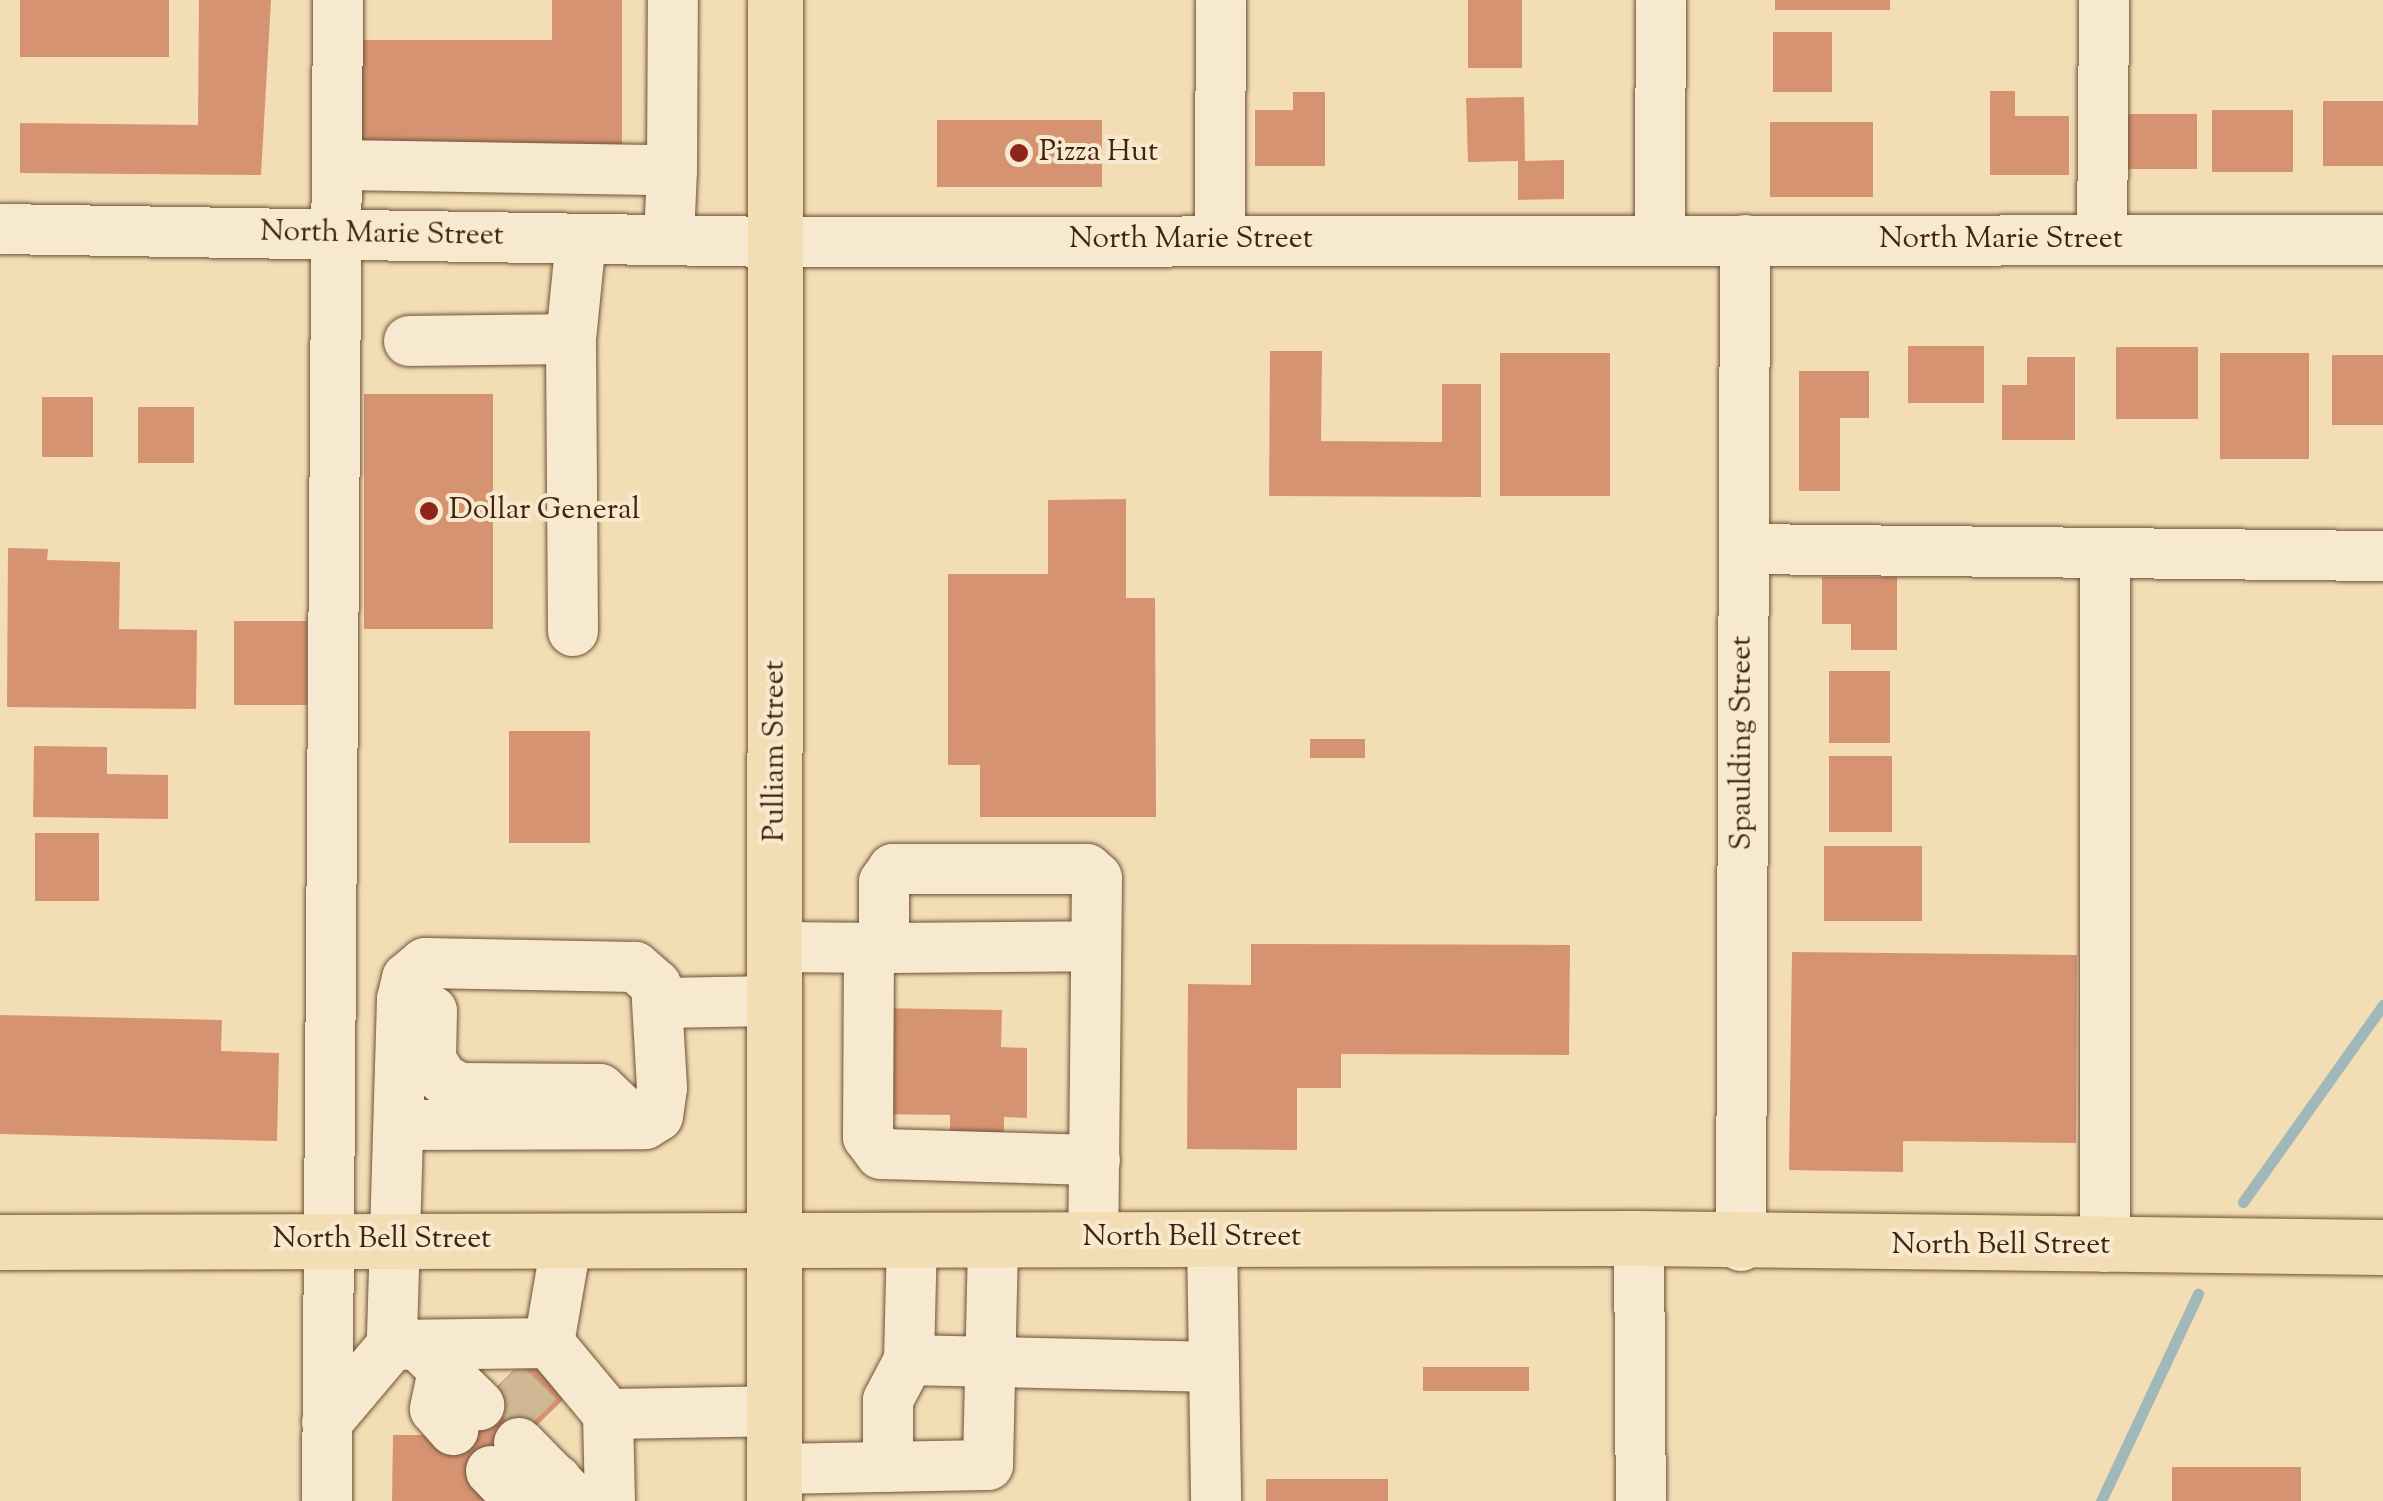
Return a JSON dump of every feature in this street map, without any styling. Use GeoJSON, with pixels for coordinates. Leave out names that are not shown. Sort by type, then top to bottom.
{"type":"FeatureCollection","features":[{"type":"Feature","properties":{"kind":"main road","name":"Pulliam Street"},"geometry":{"type":"LineString","coordinates":[[774,1485],[778,1238],[775,0]]}},
{"type":"Feature","properties":{"kind":"main road","name":"North Bell Street"},"geometry":{"type":"LineString","coordinates":[[0,1242],[1640,1238],[1740,1246],[2383,1247]]}},
{"type":"Feature","properties":{"kind":"street"},"geometry":{"type":"LineString","coordinates":[[327,1501],[338,0]]}},
{"type":"Feature","properties":{"kind":"street"},"geometry":{"type":"LineString","coordinates":[[669,240],[674,0]]}},
{"type":"Feature","properties":{"kind":"street"},"geometry":{"type":"LineString","coordinates":[[1220,240],[1221,0]]}},
{"type":"Feature","properties":{"kind":"street"},"geometry":{"type":"LineString","coordinates":[[1660,0],[1660,238]]}},
{"type":"Feature","properties":{"kind":"street"},"geometry":{"type":"LineString","coordinates":[[2102,240],[2104,0]]}},
{"type":"Feature","properties":{"kind":"street"},"geometry":{"type":"LineString","coordinates":[[337,165],[672,170]]}},
{"type":"Feature","properties":{"kind":"street","name":"North Marie Street"},"geometry":{"type":"LineString","coordinates":[[0,229],[775,242],[2383,240]]}},
{"type":"Feature","properties":{"kind":"street"},"geometry":{"type":"LineString","coordinates":[[573,631],[571,339],[582,239]]}},
{"type":"Feature","properties":{"kind":"street","name":"Spaulding Street"},"geometry":{"type":"LineString","coordinates":[[1740,1246],[1745,240]]}},
{"type":"Feature","properties":{"kind":"street"},"geometry":{"type":"LineString","coordinates":[[409,341],[571,339]]}},
{"type":"Feature","properties":{"kind":"street"},"geometry":{"type":"LineString","coordinates":[[1744,550],[2383,556]]}},
{"type":"Feature","properties":{"kind":"street"},"geometry":{"type":"LineString","coordinates":[[2105,553],[2105,1246]]}},
{"type":"Feature","properties":{"kind":"street"},"geometry":{"type":"LineString","coordinates":[[1093,1238],[1095,1160],[1097,878],[1087,869],[893,870],[884,882],[876,948],[868,1137],[880,1154],[1095,1160]]}},
{"type":"Feature","properties":{"kind":"street"},"geometry":{"type":"LineString","coordinates":[[777,947],[1096,946]]}},
{"type":"Feature","properties":{"kind":"street"},"geometry":{"type":"LineString","coordinates":[[399,1125],[636,1124],[658,1116],[656,985],[635,967],[425,963],[402,999],[393,1240],[418,1354],[435,1409],[478,1406]]}},
{"type":"Feature","properties":{"kind":"street"},"geometry":{"type":"LineString","coordinates":[[402,999],[432,1010],[431,1060],[460,1088],[600,1089],[636,1124]]}},
{"type":"Feature","properties":{"kind":"street"},"geometry":{"type":"LineString","coordinates":[[658,1003],[778,1001]]}},
{"type":"Feature","properties":{"kind":"street"},"geometry":{"type":"LineString","coordinates":[[888,1467],[888,1400],[909,1360],[912,1238]]}},
{"type":"Feature","properties":{"kind":"street"},"geometry":{"type":"LineString","coordinates":[[774,1485],[888,1467],[988,1465],[992,1238]]}},
{"type":"Feature","properties":{"kind":"street"},"geometry":{"type":"LineString","coordinates":[[1212,1238],[1216,1501]]}},
{"type":"Feature","properties":{"kind":"street"},"geometry":{"type":"LineString","coordinates":[[1640,1238],[1641,1501]]}},
{"type":"Feature","properties":{"kind":"street"},"geometry":{"type":"LineString","coordinates":[[567,1239],[549,1343],[608,1414],[610,1501]]}},
{"type":"Feature","properties":{"kind":"street"},"geometry":{"type":"LineString","coordinates":[[327,1422],[418,1354],[549,1343]]}},
{"type":"Feature","properties":{"kind":"street"},"geometry":{"type":"LineString","coordinates":[[909,1360],[1214,1367]]}},
{"type":"Feature","properties":{"kind":"street"},"geometry":{"type":"LineString","coordinates":[[608,1414],[776,1411]]}},
{"type":"Feature","properties":{"kind":"street"},"geometry":{"type":"LineString","coordinates":[[564,1443],[566,1491],[510,1491],[517,1445],[564,1443]]}},
{"type":"Feature","properties":{"kind":"building"},"geometry":{"type":"Polygon","coordinates":[[[20,0],[169,0],[169,57],[20,57],[20,0]]]}},
{"type":"Feature","properties":{"kind":"building"},"geometry":{"type":"Polygon","coordinates":[[[199,0],[271,0],[261,175],[20,173],[20,123],[198,125],[199,0]]]}},
{"type":"Feature","properties":{"kind":"building"},"geometry":{"type":"Polygon","coordinates":[[[552,0],[622,0],[622,146],[350,146],[350,40],[552,40],[552,0]]]}},
{"type":"Feature","properties":{"kind":"building"},"geometry":{"type":"Polygon","coordinates":[[[1468,0],[1522,0],[1522,68],[1468,68],[1468,0]]]}},
{"type":"Feature","properties":{"kind":"building"},"geometry":{"type":"Polygon","coordinates":[[[1775,0],[1890,0],[1890,10],[1775,10],[1775,0]]]}},
{"type":"Feature","properties":{"kind":"building"},"geometry":{"type":"Polygon","coordinates":[[[1773,32],[1832,32],[1832,92],[1773,92],[1773,32]]]}},
{"type":"Feature","properties":{"kind":"building"},"geometry":{"type":"Polygon","coordinates":[[[1990,91],[2015,91],[2015,116],[2069,116],[2069,175],[1990,175],[1990,91]]]}},
{"type":"Feature","properties":{"kind":"building"},"geometry":{"type":"Polygon","coordinates":[[[1293,92],[1325,92],[1325,166],[1255,166],[1255,110],[1293,110],[1293,92]]]}},
{"type":"Feature","properties":{"kind":"building"},"geometry":{"type":"Polygon","coordinates":[[[1524,97],[1525,161],[1564,160],[1564,199],[1518,200],[1518,161],[1468,162],[1466,98],[1524,97]]]}},
{"type":"Feature","properties":{"kind":"building"},"geometry":{"type":"Polygon","coordinates":[[[2323,101],[2383,101],[2383,166],[2323,166],[2323,101]]]}},
{"type":"Feature","properties":{"kind":"building"},"geometry":{"type":"Polygon","coordinates":[[[2212,110],[2293,110],[2293,172],[2212,172],[2212,110]]]}},
{"type":"Feature","properties":{"kind":"building"},"geometry":{"type":"Polygon","coordinates":[[[2116,114],[2197,114],[2197,169],[2116,169],[2116,114]]]}},
{"type":"Feature","properties":{"kind":"building","name":"Pizza Hut"},"geometry":{"type":"Polygon","coordinates":[[[937,120],[1102,120],[1102,187],[937,187],[937,120]]]}},
{"type":"Feature","properties":{"kind":"building"},"geometry":{"type":"Polygon","coordinates":[[[1770,122],[1873,122],[1873,197],[1770,197],[1770,122]]]}},
{"type":"Feature","properties":{"kind":"building"},"geometry":{"type":"Polygon","coordinates":[[[1908,346],[1984,346],[1984,403],[1908,403],[1908,346]]]}},
{"type":"Feature","properties":{"kind":"building"},"geometry":{"type":"Polygon","coordinates":[[[2116,347],[2198,347],[2198,419],[2116,419],[2116,347]]]}},
{"type":"Feature","properties":{"kind":"building"},"geometry":{"type":"Polygon","coordinates":[[[1270,351],[1322,351],[1321,441],[1442,442],[1442,384],[1481,384],[1481,497],[1269,496],[1270,351]]]}},
{"type":"Feature","properties":{"kind":"building"},"geometry":{"type":"Polygon","coordinates":[[[1500,353],[1610,353],[1610,496],[1500,496],[1500,353]]]}},
{"type":"Feature","properties":{"kind":"building"},"geometry":{"type":"Polygon","coordinates":[[[2220,353],[2309,353],[2309,459],[2220,459],[2220,353]]]}},
{"type":"Feature","properties":{"kind":"building"},"geometry":{"type":"Polygon","coordinates":[[[2332,355],[2383,355],[2383,425],[2332,425],[2332,355]]]}},
{"type":"Feature","properties":{"kind":"building"},"geometry":{"type":"Polygon","coordinates":[[[2027,357],[2075,357],[2075,440],[2002,440],[2002,385],[2027,385],[2027,357]]]}},
{"type":"Feature","properties":{"kind":"building"},"geometry":{"type":"Polygon","coordinates":[[[1799,371],[1869,371],[1869,418],[1840,418],[1840,491],[1799,491],[1799,371]]]}},
{"type":"Feature","properties":{"kind":"building","name":"Dollar General"},"geometry":{"type":"Polygon","coordinates":[[[364,394],[493,394],[493,629],[364,629],[364,394]]]}},
{"type":"Feature","properties":{"kind":"building"},"geometry":{"type":"Polygon","coordinates":[[[42,397],[93,397],[93,457],[42,457],[42,397]]]}},
{"type":"Feature","properties":{"kind":"building"},"geometry":{"type":"Polygon","coordinates":[[[138,407],[194,407],[194,463],[138,463],[138,407]]]}},
{"type":"Feature","properties":{"kind":"building"},"geometry":{"type":"Polygon","coordinates":[[[1126,499],[1126,598],[1155,598],[1156,817],[980,817],[980,765],[948,765],[948,574],[1048,574],[1048,500],[1126,499]]]}},
{"type":"Feature","properties":{"kind":"building"},"geometry":{"type":"Polygon","coordinates":[[[8,548],[48,549],[47,560],[120,562],[119,629],[197,630],[196,709],[7,707],[8,548]]]}},
{"type":"Feature","properties":{"kind":"building"},"geometry":{"type":"Polygon","coordinates":[[[1822,577],[1897,577],[1897,650],[1851,650],[1851,624],[1822,624],[1822,577]]]}},
{"type":"Feature","properties":{"kind":"building"},"geometry":{"type":"Polygon","coordinates":[[[234,621],[307,621],[307,705],[234,705],[234,621]]]}},
{"type":"Feature","properties":{"kind":"building"},"geometry":{"type":"Polygon","coordinates":[[[1829,671],[1890,671],[1890,743],[1829,743],[1829,671]]]}},
{"type":"Feature","properties":{"kind":"building"},"geometry":{"type":"Polygon","coordinates":[[[509,731],[590,731],[590,843],[509,843],[509,731]]]}},
{"type":"Feature","properties":{"kind":"building"},"geometry":{"type":"Polygon","coordinates":[[[1310,739],[1365,739],[1365,758],[1310,758],[1310,739]]]}},
{"type":"Feature","properties":{"kind":"building"},"geometry":{"type":"Polygon","coordinates":[[[34,746],[107,747],[107,774],[168,775],[168,819],[33,817],[34,746]]]}},
{"type":"Feature","properties":{"kind":"building"},"geometry":{"type":"Polygon","coordinates":[[[1829,756],[1892,756],[1892,832],[1829,832],[1829,756]]]}},
{"type":"Feature","properties":{"kind":"building"},"geometry":{"type":"Polygon","coordinates":[[[35,833],[99,833],[99,901],[35,901],[35,833]]]}},
{"type":"Feature","properties":{"kind":"building"},"geometry":{"type":"Polygon","coordinates":[[[1824,846],[1922,846],[1922,921],[1824,921],[1824,846]]]}},
{"type":"Feature","properties":{"kind":"building"},"geometry":{"type":"Polygon","coordinates":[[[1251,944],[1570,945],[1569,1055],[1341,1054],[1341,1088],[1297,1088],[1297,1150],[1187,1149],[1188,984],[1251,985],[1251,944]]]}},
{"type":"Feature","properties":{"kind":"building"},"geometry":{"type":"Polygon","coordinates":[[[1792,952],[2077,955],[2076,1143],[1903,1141],[1903,1172],[1789,1170],[1792,952]]]}},
{"type":"Feature","properties":{"kind":"building"},"geometry":{"type":"Polygon","coordinates":[[[875,1008],[1002,1010],[1001,1047],[1027,1048],[1027,1118],[1004,1117],[1004,1145],[950,1144],[950,1115],[874,1114],[875,1008]]]}},
{"type":"Feature","properties":{"kind":"building"},"geometry":{"type":"Polygon","coordinates":[[[0,1015],[222,1020],[221,1051],[279,1053],[277,1141],[0,1134],[0,1015]]]}},
{"type":"Feature","properties":{"kind":"building"},"geometry":{"type":"Polygon","coordinates":[[[526,1358],[565,1398],[484,1477],[484,1501],[392,1501],[393,1435],[448,1435],[526,1358]]]}},
{"type":"Feature","properties":{"kind":"building"},"geometry":{"type":"Polygon","coordinates":[[[1423,1367],[1529,1367],[1529,1391],[1423,1391],[1423,1367]]]}},
{"type":"Feature","properties":{"kind":"building"},"geometry":{"type":"Polygon","coordinates":[[[2172,1467],[2301,1467],[2301,1501],[2172,1501],[2172,1467]]]}},
{"type":"Feature","properties":{"kind":"building"},"geometry":{"type":"Polygon","coordinates":[[[1266,1479],[1388,1479],[1388,1501],[1266,1501],[1266,1479]]]}},
{"type":"Feature","properties":{"kind":"waterway"},"geometry":{"type":"LineString","coordinates":[[2243,1202],[2383,1005]]}},
{"type":"Feature","properties":{"kind":"waterway"},"geometry":{"type":"LineString","coordinates":[[2101,1501],[2198,1294]]}},
{"type":"Feature","properties":{"kind":"tunnel"},"geometry":{"type":"LineString","coordinates":[[503,1382],[542,1420]]}},
{"type":"Feature","properties":{"kind":"place","name":"Pizza Hut"},"geometry":{"type":"Point","coordinates":[1019,153]}},
{"type":"Feature","properties":{"kind":"place","name":"Dollar General"},"geometry":{"type":"Point","coordinates":[429,511]}}]}
